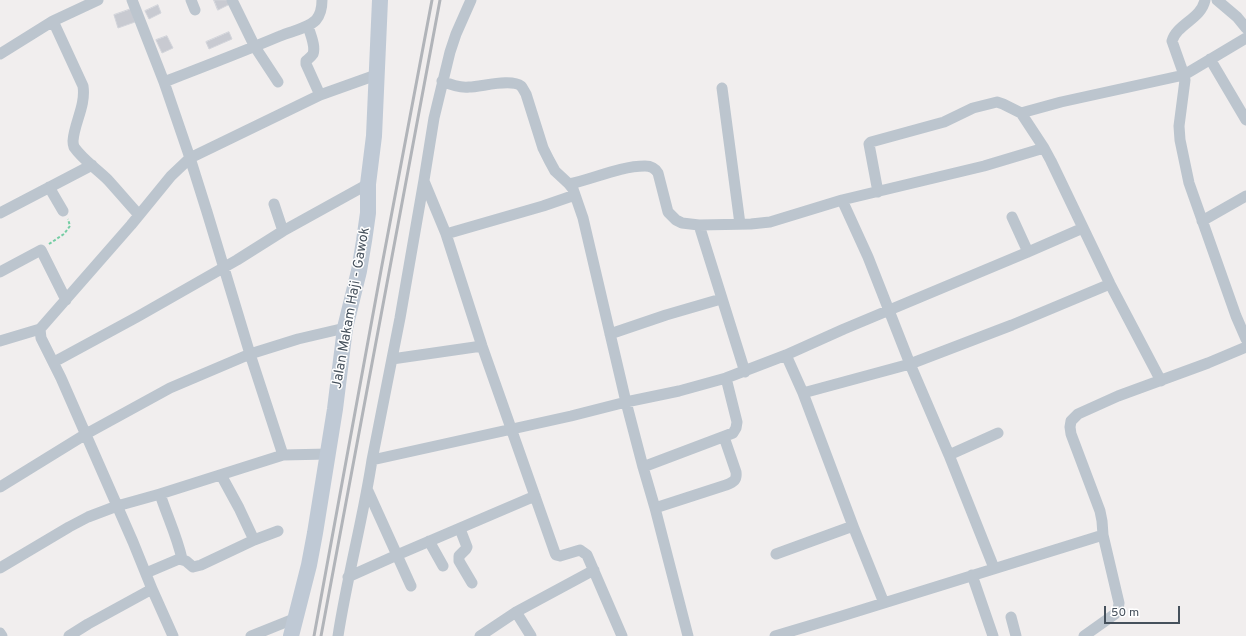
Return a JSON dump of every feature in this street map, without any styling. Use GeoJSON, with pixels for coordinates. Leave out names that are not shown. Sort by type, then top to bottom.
{"type":"FeatureCollection","features":[{"type":"Feature","properties":{"kind":"street"},"geometry":{"type":"LineString","coordinates":[[0,54],[53,21],[98,0]]}},
{"type":"Feature","properties":{"kind":"street"},"geometry":{"type":"LineString","coordinates":[[132,0],[164,82],[190,158],[250,354],[283,455]]}},
{"type":"Feature","properties":{"kind":"street"},"geometry":{"type":"LineString","coordinates":[[232,0],[255,47],[278,82]]}},
{"type":"Feature","properties":{"kind":"street"},"geometry":{"type":"LineString","coordinates":[[164,82],[255,47],[291,31],[308,26],[316,20],[321,12],[322,0]]}},
{"type":"Feature","properties":{"kind":"street","name":"Jalan Makam Haji - Gawok"},"geometry":{"type":"LineString","coordinates":[[291,636],[309,565],[335,409],[345,328],[359,271],[368,213],[368,184],[374,136],[380,0]]}},
{"type":"Feature","properties":{"kind":"street"},"geometry":{"type":"LineString","coordinates":[[338,636],[348,577],[368,491],[372,460],[392,359],[434,118],[442,81],[456,34],[471,0]]}},
{"type":"Feature","properties":{"kind":"street"},"geometry":{"type":"LineString","coordinates":[[1205,0],[1199,13],[1172,38],[1173,46],[1184,75],[1184,87],[1179,120],[1180,140],[1189,183],[1236,316],[1246,339]]}},
{"type":"Feature","properties":{"kind":"street"},"geometry":{"type":"LineString","coordinates":[[1217,0],[1237,17],[1246,28]]}},
{"type":"Feature","properties":{"kind":"street"},"geometry":{"type":"LineString","coordinates":[[53,21],[84,91],[73,144],[78,152],[108,180],[139,214]]}},
{"type":"Feature","properties":{"kind":"street"},"geometry":{"type":"LineString","coordinates":[[308,26],[314,51],[306,61],[306,64],[320,95]]}},
{"type":"Feature","properties":{"kind":"street"},"geometry":{"type":"LineString","coordinates":[[1021,113],[1061,102],[1184,75],[1246,38]]}},
{"type":"Feature","properties":{"kind":"street"},"geometry":{"type":"LineString","coordinates":[[1210,59],[1246,120]]}},
{"type":"Feature","properties":{"kind":"street"},"geometry":{"type":"LineString","coordinates":[[0,341],[40,329],[131,226],[139,214],[171,176],[190,158],[320,95],[376,75]]}},
{"type":"Feature","properties":{"kind":"street"},"geometry":{"type":"LineString","coordinates":[[442,81],[455,86],[469,88],[509,82],[521,86],[526,94],[549,160],[556,171],[569,184],[575,195],[583,218],[642,468],[655,508],[688,636]]}},
{"type":"Feature","properties":{"kind":"street"},"geometry":{"type":"LineString","coordinates":[[722,88],[740,224]]}},
{"type":"Feature","properties":{"kind":"street"},"geometry":{"type":"LineString","coordinates":[[878,192],[868,146],[871,142],[944,122],[973,108],[991,103],[997,102],[1021,113],[1051,161],[1110,284],[1161,381]]}},
{"type":"Feature","properties":{"kind":"street"},"geometry":{"type":"LineString","coordinates":[[569,184],[619,170],[646,166],[652,167],[655,168],[658,173],[666,205],[671,216],[682,223],[699,225],[770,222],[842,200],[984,166],[1044,148]]}},
{"type":"Feature","properties":{"kind":"street"},"geometry":{"type":"LineString","coordinates":[[0,213],[92,165]]}},
{"type":"Feature","properties":{"kind":"street"},"geometry":{"type":"LineString","coordinates":[[424,180],[446,234],[482,346],[556,555],[560,556],[580,550],[587,555],[622,636]]}},
{"type":"Feature","properties":{"kind":"street"},"geometry":{"type":"LineString","coordinates":[[54,362],[224,268],[283,231],[368,184]]}},
{"type":"Feature","properties":{"kind":"street"},"geometry":{"type":"LineString","coordinates":[[49,187],[63,211]]}},
{"type":"Feature","properties":{"kind":"street"},"geometry":{"type":"LineString","coordinates":[[446,234],[543,206],[575,195]]}},
{"type":"Feature","properties":{"kind":"street"},"geometry":{"type":"LineString","coordinates":[[1202,221],[1246,196]]}},
{"type":"Feature","properties":{"kind":"street"},"geometry":{"type":"LineString","coordinates":[[842,200],[868,257],[910,364],[949,455],[994,568]]}},
{"type":"Feature","properties":{"kind":"street"},"geometry":{"type":"LineString","coordinates":[[274,204],[283,231]]}},
{"type":"Feature","properties":{"kind":"street"},"geometry":{"type":"LineString","coordinates":[[1012,217],[1028,252]]}},
{"type":"Feature","properties":{"kind":"street"},"geometry":{"type":"LineString","coordinates":[[699,225],[745,372]]}},
{"type":"Feature","properties":{"kind":"street"},"geometry":{"type":"LineString","coordinates":[[372,460],[680,391],[745,372],[1083,228]]}},
{"type":"Feature","properties":{"kind":"street"},"geometry":{"type":"LineString","coordinates":[[0,272],[41,250],[66,300]]}},
{"type":"Feature","properties":{"kind":"street"},"geometry":{"type":"LineString","coordinates":[[803,393],[910,364],[1012,325],[1110,284]]}},
{"type":"Feature","properties":{"kind":"street"},"geometry":{"type":"LineString","coordinates":[[610,334],[666,315],[721,299]]}},
{"type":"Feature","properties":{"kind":"street"},"geometry":{"type":"LineString","coordinates":[[0,487],[86,434],[170,388],[250,354],[298,339],[345,328]]}},
{"type":"Feature","properties":{"kind":"street"},"geometry":{"type":"LineString","coordinates":[[40,329],[41,338],[54,362],[86,434],[173,636]]}},
{"type":"Feature","properties":{"kind":"street"},"geometry":{"type":"LineString","coordinates":[[392,359],[482,346]]}},
{"type":"Feature","properties":{"kind":"street"},"geometry":{"type":"LineString","coordinates":[[1084,636],[1115,614],[1119,603],[1103,535],[1100,511],[1070,434],[1071,421],[1078,414],[1118,396],[1161,381],[1246,347]]}},
{"type":"Feature","properties":{"kind":"street"},"geometry":{"type":"LineString","coordinates":[[786,355],[803,393],[852,526],[884,603]]}},
{"type":"Feature","properties":{"kind":"street"},"geometry":{"type":"LineString","coordinates":[[642,468],[733,433],[737,425],[726,378]]}},
{"type":"Feature","properties":{"kind":"street"},"geometry":{"type":"LineString","coordinates":[[949,455],[998,434]]}},
{"type":"Feature","properties":{"kind":"street"},"geometry":{"type":"LineString","coordinates":[[655,508],[734,481],[736,472],[724,437]]}},
{"type":"Feature","properties":{"kind":"street"},"geometry":{"type":"LineString","coordinates":[[0,568],[69,527],[88,517],[117,506],[283,455],[328,454]]}},
{"type":"Feature","properties":{"kind":"street"},"geometry":{"type":"LineString","coordinates":[[221,475],[254,540]]}},
{"type":"Feature","properties":{"kind":"street"},"geometry":{"type":"LineString","coordinates":[[368,491],[411,586]]}},
{"type":"Feature","properties":{"kind":"street"},"geometry":{"type":"LineString","coordinates":[[160,494],[165,511],[176,537],[182,559],[194,567],[278,531]]}},
{"type":"Feature","properties":{"kind":"street"},"geometry":{"type":"LineString","coordinates":[[348,577],[535,496]]}},
{"type":"Feature","properties":{"kind":"street"},"geometry":{"type":"LineString","coordinates":[[776,554],[852,526]]}},
{"type":"Feature","properties":{"kind":"street"},"geometry":{"type":"LineString","coordinates":[[460,529],[467,547],[458,559],[472,583]]}},
{"type":"Feature","properties":{"kind":"street"},"geometry":{"type":"LineString","coordinates":[[775,636],[1103,535]]}},
{"type":"Feature","properties":{"kind":"street"},"geometry":{"type":"LineString","coordinates":[[429,541],[443,566]]}},
{"type":"Feature","properties":{"kind":"street"},"geometry":{"type":"LineString","coordinates":[[146,573],[179,558],[182,559]]}},
{"type":"Feature","properties":{"kind":"street"},"geometry":{"type":"LineString","coordinates":[[480,636],[516,612],[594,570]]}},
{"type":"Feature","properties":{"kind":"street"},"geometry":{"type":"LineString","coordinates":[[972,575],[993,636]]}},
{"type":"Feature","properties":{"kind":"street"},"geometry":{"type":"LineString","coordinates":[[69,636],[152,589]]}},
{"type":"Feature","properties":{"kind":"street"},"geometry":{"type":"LineString","coordinates":[[516,612],[531,636]]}},
{"type":"Feature","properties":{"kind":"street"},"geometry":{"type":"LineString","coordinates":[[1011,616],[1016,636]]}},
{"type":"Feature","properties":{"kind":"street"},"geometry":{"type":"LineString","coordinates":[[251,636],[296,618]]}},
{"type":"Feature","properties":{"kind":"path"},"geometry":{"type":"LineString","coordinates":[[41,250],[68,230],[70,226],[69,220],[63,211]]}},
{"type":"Feature","properties":{"kind":"building"},"geometry":{"type":"Polygon","coordinates":[[[214,0],[228,0],[230,4],[218,10],[214,0]]]}},
{"type":"Feature","properties":{"kind":"building"},"geometry":{"type":"Polygon","coordinates":[[[158,5],[161,13],[149,19],[145,11],[158,5]]]}},
{"type":"Feature","properties":{"kind":"building"},"geometry":{"type":"Polygon","coordinates":[[[131,9],[135,22],[118,28],[114,15],[131,9]]]}},
{"type":"Feature","properties":{"kind":"building"},"geometry":{"type":"Polygon","coordinates":[[[229,32],[232,39],[209,49],[206,42],[229,32]]]}},
{"type":"Feature","properties":{"kind":"building"},"geometry":{"type":"Polygon","coordinates":[[[167,36],[173,48],[162,53],[156,40],[167,36]]]}},
{"type":"Feature","properties":{"kind":"railway"},"geometry":{"type":"LineString","coordinates":[[314,636],[432,0]]}},
{"type":"Feature","properties":{"kind":"railway"},"geometry":{"type":"LineString","coordinates":[[321,636],[440,0]]}}]}
